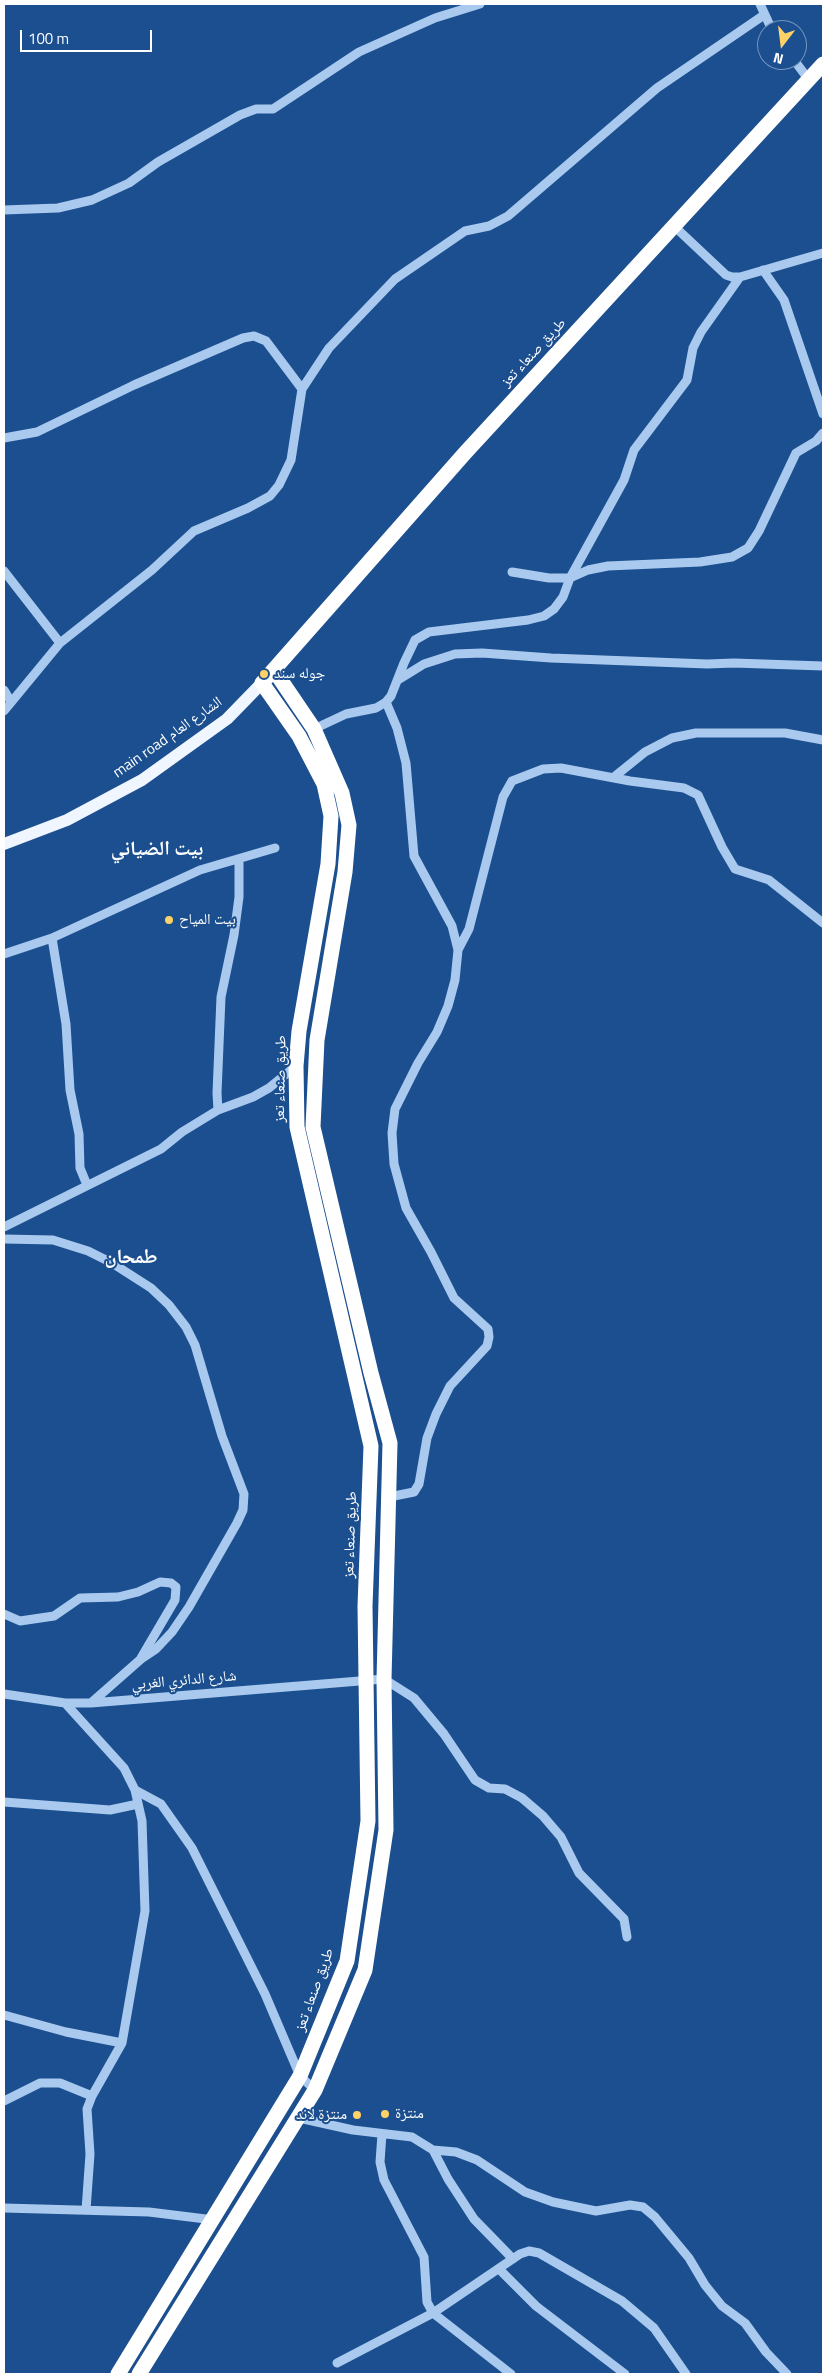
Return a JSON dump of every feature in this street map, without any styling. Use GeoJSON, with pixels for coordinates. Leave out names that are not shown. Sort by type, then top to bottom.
{"type":"FeatureCollection","features":[{"type":"Feature","properties":{"kind":"highway","name":"طريق صنعاء تعز"},"geometry":{"type":"LineString","coordinates":[[118,2374],[214,2220],[300,2076],[348,1961],[368,1820],[365,1606],[371,1446],[297,1127],[296,1066],[299,1031],[328,864],[331,816],[324,784],[299,736],[262,683],[465,453],[823,64]]}},
{"type":"Feature","properties":{"kind":"highway"},"geometry":{"type":"LineString","coordinates":[[139,2374],[315,2090],[365,1970],[386,1830],[384,1679],[390,1443],[371,1373],[313,1127],[314,1068],[317,1040],[345,872],[348,824],[342,793],[314,729],[274,670]]}},
{"type":"Feature","properties":{"kind":"highway"},"geometry":{"type":"LineString","coordinates":[[296,1066],[314,1068]]}},
{"type":"Feature","properties":{"kind":"highway"},"geometry":{"type":"LineString","coordinates":[[214,2220],[230,2230]]}},
{"type":"Feature","properties":{"kind":"main road","name":"main road الشارع العام"},"geometry":{"type":"LineString","coordinates":[[4,844],[67,820],[142,780],[227,719],[262,683]]}},
{"type":"Feature","properties":{"kind":"street"},"geometry":{"type":"LineString","coordinates":[[4,210],[58,208],[92,200],[129,183],[158,162],[240,115],[256,109],[273,109],[359,52],[435,18],[480,4]]}},
{"type":"Feature","properties":{"kind":"street"},"geometry":{"type":"LineString","coordinates":[[760,4],[767,20]]}},
{"type":"Feature","properties":{"kind":"street"},"geometry":{"type":"LineString","coordinates":[[4,711],[60,643],[152,570],[194,531],[248,508],[270,496],[279,485],[291,460],[302,389],[330,348],[395,279],[466,231],[489,226],[508,216],[657,88],[764,15]]}},
{"type":"Feature","properties":{"kind":"street"},"geometry":{"type":"LineString","coordinates":[[802,70],[809,80]]}},
{"type":"Feature","properties":{"kind":"street"},"geometry":{"type":"LineString","coordinates":[[675,227],[726,276],[740,277],[823,253]]}},
{"type":"Feature","properties":{"kind":"street"},"geometry":{"type":"LineString","coordinates":[[763,270],[784,300],[823,414]]}},
{"type":"Feature","properties":{"kind":"street"},"geometry":{"type":"LineString","coordinates":[[314,729],[346,714],[376,708],[386,702],[398,680],[404,662],[415,640],[429,632],[503,624],[544,616],[554,609],[563,597],[570,578],[624,480],[634,450],[687,380],[693,348],[701,332],[740,277]]}},
{"type":"Feature","properties":{"kind":"street"},"geometry":{"type":"LineString","coordinates":[[4,438],[37,432],[134,385],[242,338],[254,336],[266,341],[302,389]]}},
{"type":"Feature","properties":{"kind":"street"},"geometry":{"type":"LineString","coordinates":[[512,572],[549,578],[570,578],[588,570],[608,566],[700,562],[732,557],[748,548],[759,531],[796,453],[816,441],[823,433]]}},
{"type":"Feature","properties":{"kind":"street"},"geometry":{"type":"LineString","coordinates":[[4,571],[60,643]]}},
{"type":"Feature","properties":{"kind":"street"},"geometry":{"type":"LineString","coordinates":[[398,680],[424,664],[455,654],[482,653],[697,664],[734,663],[823,666]]}},
{"type":"Feature","properties":{"kind":"street"},"geometry":{"type":"LineString","coordinates":[[4,690],[11,702]]}},
{"type":"Feature","properties":{"kind":"street"},"geometry":{"type":"LineString","coordinates":[[386,702],[397,728],[406,762],[414,856],[452,926],[458,950],[455,980],[448,1006],[437,1032],[395,1109],[392,1133],[394,1164],[406,1208],[454,1298],[488,1329],[490,1337],[487,1346],[450,1386],[436,1414],[427,1438],[419,1484],[414,1492],[389,1497]]}},
{"type":"Feature","properties":{"kind":"street"},"geometry":{"type":"LineString","coordinates":[[614,777],[645,752],[672,738],[696,733],[785,733],[823,740]]}},
{"type":"Feature","properties":{"kind":"street"},"geometry":{"type":"LineString","coordinates":[[458,950],[469,928],[503,797],[512,782],[543,769],[562,768],[630,781],[684,788],[698,796],[722,847],[735,868],[770,880],[823,922]]}},
{"type":"Feature","properties":{"kind":"street"},"geometry":{"type":"LineString","coordinates":[[4,954],[52,938],[200,870],[275,848]]}},
{"type":"Feature","properties":{"kind":"street"},"geometry":{"type":"LineString","coordinates":[[218,1110],[221,997],[235,926],[240,878],[238,860]]}},
{"type":"Feature","properties":{"kind":"street"},"geometry":{"type":"LineString","coordinates":[[52,938],[66,1024],[70,1090],[79,1134],[80,1168],[87,1185]]}},
{"type":"Feature","properties":{"kind":"street"},"geometry":{"type":"LineString","coordinates":[[4,1227],[161,1149],[182,1132],[218,1110],[253,1098],[276,1083],[296,1066]]}},
{"type":"Feature","properties":{"kind":"street"},"geometry":{"type":"LineString","coordinates":[[4,1239],[53,1240],[88,1251],[112,1262],[151,1288],[169,1305],[186,1327],[195,1345],[222,1436],[244,1494],[243,1510],[238,1523],[209,1570],[190,1607],[172,1632],[91,1703]]}},
{"type":"Feature","properties":{"kind":"street"},"geometry":{"type":"LineString","coordinates":[[4,1614],[20,1621],[54,1616],[80,1598],[118,1597],[138,1592],[160,1582],[171,1583],[176,1587],[175,1600],[140,1659]]}},
{"type":"Feature","properties":{"kind":"street"},"geometry":{"type":"LineString","coordinates":[[384,1679],[414,1698],[444,1734],[475,1780],[490,1788],[504,1789],[522,1798],[543,1816],[562,1837],[579,1873],[624,1919],[627,1936]]}},
{"type":"Feature","properties":{"kind":"street","name":"شارع الدائري الغربي"},"geometry":{"type":"LineString","coordinates":[[4,1694],[65,1703],[91,1703],[384,1679]]}},
{"type":"Feature","properties":{"kind":"street"},"geometry":{"type":"LineString","coordinates":[[65,1703],[124,1768],[135,1790],[142,1821],[145,1911],[122,2043],[92,2096],[87,2109],[90,2154],[86,2210]]}},
{"type":"Feature","properties":{"kind":"street"},"geometry":{"type":"LineString","coordinates":[[135,1790],[161,1804],[192,1848],[265,1994],[300,2076],[315,2090]]}},
{"type":"Feature","properties":{"kind":"street"},"geometry":{"type":"LineString","coordinates":[[4,1802],[110,1810],[138,1804]]}},
{"type":"Feature","properties":{"kind":"street"},"geometry":{"type":"LineString","coordinates":[[4,2015],[66,2032],[122,2043]]}},
{"type":"Feature","properties":{"kind":"street"},"geometry":{"type":"LineString","coordinates":[[4,2101],[40,2083],[60,2083],[92,2096]]}},
{"type":"Feature","properties":{"kind":"street"},"geometry":{"type":"LineString","coordinates":[[299,2118],[382,2134],[412,2137],[433,2150],[456,2152],[477,2160],[525,2192],[553,2202],[596,2211],[615,2210],[630,2205],[643,2208],[655,2217],[678,2245],[705,2285],[722,2306],[745,2323],[766,2352],[787,2374]]}},
{"type":"Feature","properties":{"kind":"street"},"geometry":{"type":"LineString","coordinates":[[382,2134],[380,2162],[384,2180],[424,2257],[427,2302],[433,2313],[511,2374]]}},
{"type":"Feature","properties":{"kind":"street"},"geometry":{"type":"LineString","coordinates":[[433,2150],[448,2180],[474,2219],[513,2259]]}},
{"type":"Feature","properties":{"kind":"street"},"geometry":{"type":"LineString","coordinates":[[4,2208],[149,2212],[214,2220]]}},
{"type":"Feature","properties":{"kind":"street"},"geometry":{"type":"LineString","coordinates":[[337,2363],[433,2313],[513,2259],[529,2251],[539,2253],[622,2301],[654,2328],[686,2374]]}},
{"type":"Feature","properties":{"kind":"street"},"geometry":{"type":"LineString","coordinates":[[499,2269],[536,2306],[625,2374]]}},
{"type":"Feature","properties":{"kind":"place","name":"جوله سند"},"geometry":{"type":"Point","coordinates":[264,674]}},
{"type":"Feature","properties":{"kind":"place","name":"بيت المياح"},"geometry":{"type":"Point","coordinates":[169,920]}},
{"type":"Feature","properties":{"kind":"place","name":"منتزة"},"geometry":{"type":"Point","coordinates":[385,2114]}},
{"type":"Feature","properties":{"kind":"place","name":"منتزة لاند"},"geometry":{"type":"Point","coordinates":[357,2115]}},
{"type":"Feature","properties":{"kind":"district","name":"بيت الضياني"},"geometry":{"type":"Point","coordinates":[157,850]}},
{"type":"Feature","properties":{"kind":"district","name":"طمحان"},"geometry":{"type":"Point","coordinates":[131,1258]}}]}
